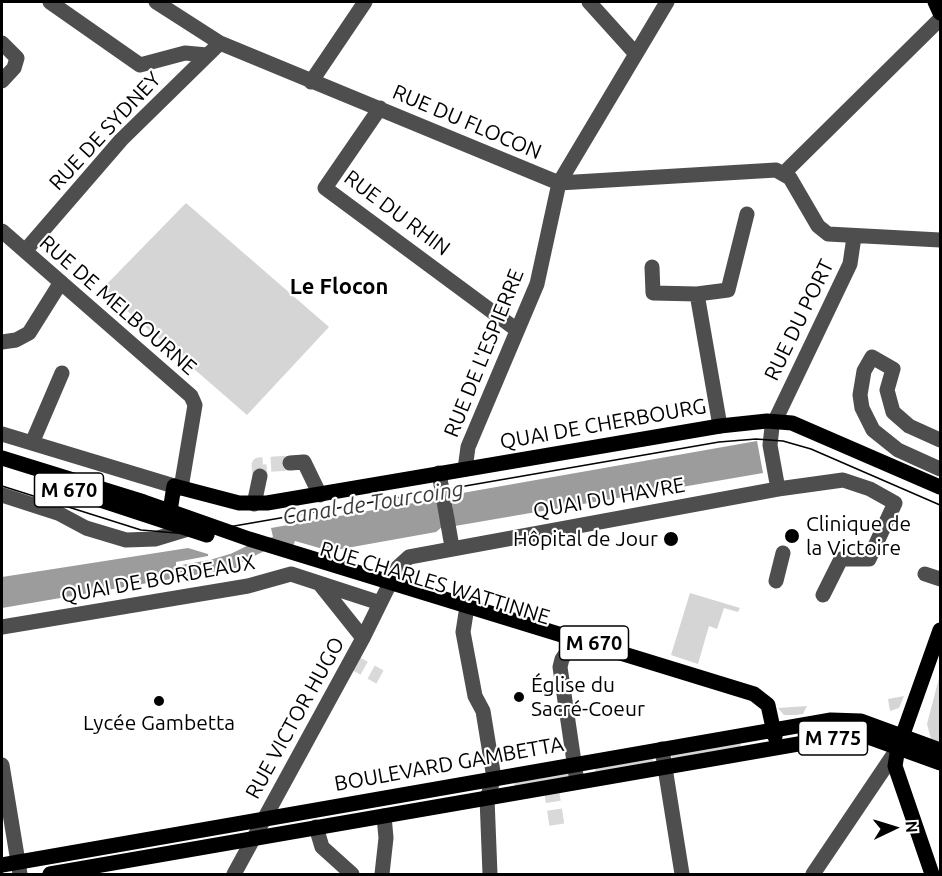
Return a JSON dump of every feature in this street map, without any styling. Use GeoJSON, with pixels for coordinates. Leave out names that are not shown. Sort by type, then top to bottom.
{"type":"FeatureCollection","features":[{"type":"Feature","properties":{"kind":"main road"},"geometry":{"type":"LineString","coordinates":[[935,2],[940,13]]}},
{"type":"Feature","properties":{"kind":"main road","name":"QUAI DE CHERBOURG"},"geometry":{"type":"LineString","coordinates":[[250,504],[320,495],[720,426],[774,421],[797,425],[940,487]]}},
{"type":"Feature","properties":{"kind":"main road","name":"M 670"},"geometry":{"type":"LineString","coordinates":[[2,458],[169,516],[188,529]]}},
{"type":"Feature","properties":{"kind":"main road","name":"M 670"},"geometry":{"type":"LineString","coordinates":[[2,469],[169,516]]}},
{"type":"Feature","properties":{"kind":"main road"},"geometry":{"type":"LineString","coordinates":[[169,516],[178,487],[250,504]]}},
{"type":"Feature","properties":{"kind":"main road","name":"RUE CHARLES WATTINNE"},"geometry":{"type":"LineString","coordinates":[[169,516],[283,549],[574,642],[758,696],[769,707],[772,749]]}},
{"type":"Feature","properties":{"kind":"main road","name":"RUE CHARLES WATTINNE"},"geometry":{"type":"LineString","coordinates":[[188,529],[264,553],[390,585],[466,613],[574,642]]}},
{"type":"Feature","properties":{"kind":"main road"},"geometry":{"type":"LineString","coordinates":[[932,874],[896,774],[940,630]]}},
{"type":"Feature","properties":{"kind":"main road"},"geometry":{"type":"LineString","coordinates":[[904,743],[940,655]]}},
{"type":"Feature","properties":{"kind":"main road","name":"BOULEVARD GAMBETTA"},"geometry":{"type":"LineString","coordinates":[[2,865],[19,868],[265,818],[769,730],[847,719],[904,743]]}},
{"type":"Feature","properties":{"kind":"main road","name":"BOULEVARD GAMBETTA"},"geometry":{"type":"LineString","coordinates":[[50,874],[855,735],[904,743]]}},
{"type":"Feature","properties":{"kind":"main road"},"geometry":{"type":"LineString","coordinates":[[904,743],[940,750]]}},
{"type":"Feature","properties":{"kind":"main road"},"geometry":{"type":"LineString","coordinates":[[904,743],[940,763]]}},
{"type":"Feature","properties":{"kind":"street"},"geometry":{"type":"LineString","coordinates":[[50,2],[140,65],[185,53],[207,56]]}},
{"type":"Feature","properties":{"kind":"street","name":"RUE DU FLOCON"},"geometry":{"type":"LineString","coordinates":[[156,2],[220,43],[559,183],[772,170],[784,173]]}},
{"type":"Feature","properties":{"kind":"street"},"geometry":{"type":"LineString","coordinates":[[311,82],[365,2]]}},
{"type":"Feature","properties":{"kind":"street"},"geometry":{"type":"LineString","coordinates":[[589,2],[635,53]]}},
{"type":"Feature","properties":{"kind":"street","name":"RUE DE L'ESPIERRE"},"geometry":{"type":"LineString","coordinates":[[465,469],[468,447],[539,278],[559,183],[667,2]]}},
{"type":"Feature","properties":{"kind":"street"},"geometry":{"type":"LineString","coordinates":[[940,19],[784,173],[794,183],[821,230],[833,235],[854,237],[940,240]]}},
{"type":"Feature","properties":{"kind":"street"},"geometry":{"type":"LineString","coordinates":[[2,43],[17,58],[14,68],[2,81]]}},
{"type":"Feature","properties":{"kind":"street","name":"RUE DE SYDNEY"},"geometry":{"type":"LineString","coordinates":[[25,251],[125,136],[220,43]]}},
{"type":"Feature","properties":{"kind":"street","name":"RUE DU RHIN"},"geometry":{"type":"LineString","coordinates":[[380,108],[326,188],[518,330]]}},
{"type":"Feature","properties":{"kind":"street"},"geometry":{"type":"LineString","coordinates":[[652,267],[653,293],[697,294],[728,290],[747,214]]}},
{"type":"Feature","properties":{"kind":"street","name":"RUE DE MELBOURNE"},"geometry":{"type":"LineString","coordinates":[[2,231],[191,396],[195,405],[178,487]]}},
{"type":"Feature","properties":{"kind":"street","name":"RUE DU PORT"},"geometry":{"type":"LineString","coordinates":[[774,421],[850,264],[854,237]]}},
{"type":"Feature","properties":{"kind":"street"},"geometry":{"type":"LineString","coordinates":[[2,342],[16,340],[29,333],[61,282]]}},
{"type":"Feature","properties":{"kind":"street"},"geometry":{"type":"LineString","coordinates":[[697,294],[720,426]]}},
{"type":"Feature","properties":{"kind":"street"},"geometry":{"type":"LineString","coordinates":[[940,440],[909,426],[893,412],[888,402],[888,379],[893,369],[872,357],[861,382],[862,408],[873,430],[898,450],[940,469]]}},
{"type":"Feature","properties":{"kind":"street"},"geometry":{"type":"LineString","coordinates":[[32,443],[62,373]]}},
{"type":"Feature","properties":{"kind":"street"},"geometry":{"type":"LineString","coordinates":[[862,408],[888,402]]}},
{"type":"Feature","properties":{"kind":"street"},"geometry":{"type":"LineString","coordinates":[[774,421],[770,442],[778,489]]}},
{"type":"Feature","properties":{"kind":"street"},"geometry":{"type":"LineString","coordinates":[[891,466],[909,426]]}},
{"type":"Feature","properties":{"kind":"street"},"geometry":{"type":"LineString","coordinates":[[2,434],[178,487]]}},
{"type":"Feature","properties":{"kind":"street"},"geometry":{"type":"LineString","coordinates":[[290,463],[304,462],[320,495]]}},
{"type":"Feature","properties":{"kind":"street"},"geometry":{"type":"LineString","coordinates":[[439,474],[452,547]]}},
{"type":"Feature","properties":{"kind":"street"},"geometry":{"type":"LineString","coordinates":[[250,504],[260,476]]}},
{"type":"Feature","properties":{"kind":"street","name":"QUAI DU HAVRE"},"geometry":{"type":"LineString","coordinates":[[390,585],[398,567],[409,557],[452,547],[778,489],[843,480],[870,489],[895,503],[869,559],[841,559],[823,595]]}},
{"type":"Feature","properties":{"kind":"street"},"geometry":{"type":"LineString","coordinates":[[2,495],[58,513],[86,528],[123,540],[155,538],[188,529]]}},
{"type":"Feature","properties":{"kind":"street"},"geometry":{"type":"LineString","coordinates":[[155,538],[165,531],[169,516]]}},
{"type":"Feature","properties":{"kind":"street"},"geometry":{"type":"LineString","coordinates":[[776,581],[783,553]]}},
{"type":"Feature","properties":{"kind":"street","name":"QUAI DE BORDEAUX"},"geometry":{"type":"LineString","coordinates":[[2,627],[248,586],[291,574],[380,603]]}},
{"type":"Feature","properties":{"kind":"street"},"geometry":{"type":"LineString","coordinates":[[925,574],[940,579]]}},
{"type":"Feature","properties":{"kind":"street"},"geometry":{"type":"LineString","coordinates":[[320,583],[363,638]]}},
{"type":"Feature","properties":{"kind":"street","name":"RUE VICTOR HUGO"},"geometry":{"type":"LineString","coordinates":[[234,874],[390,585]]}},
{"type":"Feature","properties":{"kind":"street"},"geometry":{"type":"LineString","coordinates":[[466,613],[463,628],[465,642],[475,696],[483,711],[494,778],[487,798],[490,874]]}},
{"type":"Feature","properties":{"kind":"street"},"geometry":{"type":"LineString","coordinates":[[574,642],[560,667],[577,782]]}},
{"type":"Feature","properties":{"kind":"street"},"geometry":{"type":"LineString","coordinates":[[813,874],[904,743]]}},
{"type":"Feature","properties":{"kind":"street"},"geometry":{"type":"LineString","coordinates":[[662,749],[682,874]]}},
{"type":"Feature","properties":{"kind":"street"},"geometry":{"type":"LineString","coordinates":[[2,771],[19,868]]}},
{"type":"Feature","properties":{"kind":"street"},"geometry":{"type":"LineString","coordinates":[[381,872],[386,838],[384,816]]}},
{"type":"Feature","properties":{"kind":"street"},"geometry":{"type":"LineString","coordinates":[[316,827],[322,847],[352,874]]}},
{"type":"Feature","properties":{"kind":"shaded area"},"geometry":{"type":"Polygon","coordinates":[[[186,203],[329,327],[247,415],[102,289],[186,203]]]}},
{"type":"Feature","properties":{"kind":"shaded area"},"geometry":{"type":"Polygon","coordinates":[[[757,441],[763,473],[455,526],[451,495],[757,441]]]}},
{"type":"Feature","properties":{"kind":"shaded area"},"geometry":{"type":"Polygon","coordinates":[[[436,499],[443,526],[436,532],[330,551],[295,541],[293,546],[269,538],[273,537],[271,528],[436,499]]]}},
{"type":"Feature","properties":{"kind":"shaded area"},"geometry":{"type":"Polygon","coordinates":[[[188,548],[208,554],[208,556],[176,562],[176,566],[221,558],[241,564],[241,567],[2,608],[2,577],[188,548]]]}},
{"type":"Feature","properties":{"kind":"shaded area"},"geometry":{"type":"Polygon","coordinates":[[[690,593],[740,608],[738,612],[724,608],[717,629],[709,626],[698,664],[671,655],[690,593]]]}},
{"type":"Feature","properties":{"kind":"shaded area"},"geometry":{"type":"Polygon","coordinates":[[[940,674],[940,743],[931,739],[927,724],[940,674]]]}},
{"type":"Feature","properties":{"kind":"shaded area"},"geometry":{"type":"Polygon","coordinates":[[[904,696],[899,708],[890,711],[888,699],[904,696]]]}},
{"type":"Feature","properties":{"kind":"shaded area"},"geometry":{"type":"Polygon","coordinates":[[[807,706],[803,714],[796,715],[784,715],[778,708],[807,706]]]}},
{"type":"Feature","properties":{"kind":"shaded area"},"geometry":{"type":"Polygon","coordinates":[[[740,741],[741,748],[672,760],[671,754],[740,741]]]}},
{"type":"Feature","properties":{"kind":"shaded area"},"geometry":{"type":"Polygon","coordinates":[[[653,757],[653,763],[596,774],[595,766],[653,757]]]}},
{"type":"Feature","properties":{"kind":"shaded area"},"geometry":{"type":"Polygon","coordinates":[[[568,770],[571,777],[515,788],[514,780],[568,770]]]}},
{"type":"Feature","properties":{"kind":"waterway","name":"Canal de Tourcoing"},"geometry":{"type":"LineString","coordinates":[[214,565],[234,559],[267,543]]}},
{"type":"Feature","properties":{"kind":"tunnel"},"geometry":{"type":"LineString","coordinates":[[260,476],[259,465],[290,463]]}},
{"type":"Feature","properties":{"kind":"tunnel"},"geometry":{"type":"LineString","coordinates":[[351,661],[380,677]]}},
{"type":"Feature","properties":{"kind":"tunnel"},"geometry":{"type":"LineString","coordinates":[[551,787],[557,826]]}},
{"type":"Feature","properties":{"kind":"tram line"},"geometry":{"type":"LineString","coordinates":[[2,486],[141,530],[188,534],[719,442],[756,439],[783,441],[811,449],[940,505]]}},
{"type":"Feature","properties":{"kind":"place","name":"Clinique de la Victoire"},"geometry":{"type":"Point","coordinates":[792,536]}},
{"type":"Feature","properties":{"kind":"place","name":"Hôpital de Jour"},"geometry":{"type":"Point","coordinates":[671,539]}},
{"type":"Feature","properties":{"kind":"place","name":"Église du Sacré-Coeur"},"geometry":{"type":"Point","coordinates":[519,697]}},
{"type":"Feature","properties":{"kind":"place","name":"Lycée Gambetta"},"geometry":{"type":"Point","coordinates":[159,701]}},
{"type":"Feature","properties":{"kind":"district","name":"Le Flocon"},"geometry":{"type":"Point","coordinates":[339,287]}}]}
